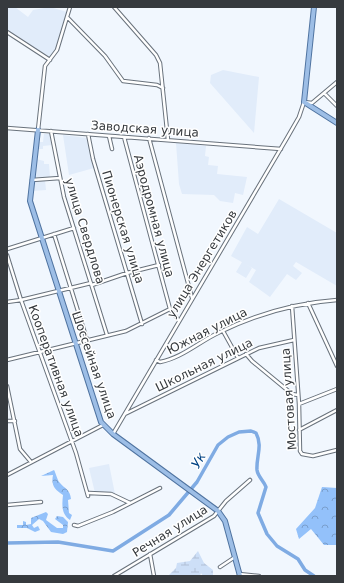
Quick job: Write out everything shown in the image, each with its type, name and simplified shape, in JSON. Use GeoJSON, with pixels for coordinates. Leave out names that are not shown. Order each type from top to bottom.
{"type":"FeatureCollection","features":[{"type":"Feature","properties":{"kind":"main road"},"geometry":{"type":"LineString","coordinates":[[314,7],[304,102],[337,123]]}},
{"type":"Feature","properties":{"kind":"main road","name":"Шоссейная улица"},"geometry":{"type":"LineString","coordinates":[[38,130],[30,201],[57,290],[102,425],[218,511],[225,521],[240,575]]}},
{"type":"Feature","properties":{"kind":"street"},"geometry":{"type":"LineString","coordinates":[[38,130],[45,66],[57,50],[70,7]]}},
{"type":"Feature","properties":{"kind":"street"},"geometry":{"type":"LineString","coordinates":[[114,7],[156,55],[162,72],[168,140]]}},
{"type":"Feature","properties":{"kind":"street"},"geometry":{"type":"LineString","coordinates":[[67,17],[105,56],[123,81],[157,84],[163,88]]}},
{"type":"Feature","properties":{"kind":"street"},"geometry":{"type":"LineString","coordinates":[[7,32],[51,60]]}},
{"type":"Feature","properties":{"kind":"street"},"geometry":{"type":"LineString","coordinates":[[304,102],[312,103],[337,82]]}},
{"type":"Feature","properties":{"kind":"street"},"geometry":{"type":"LineString","coordinates":[[324,93],[337,106]]}},
{"type":"Feature","properties":{"kind":"street","name":"улица Энергетиков"},"geometry":{"type":"LineString","coordinates":[[113,434],[281,149],[299,117],[304,102]]}},
{"type":"Feature","properties":{"kind":"street","name":"Заводская улица"},"geometry":{"type":"LineString","coordinates":[[7,128],[281,149]]}},
{"type":"Feature","properties":{"kind":"street","name":"улица Свердлова"},"geometry":{"type":"LineString","coordinates":[[51,131],[60,178],[107,335]]}},
{"type":"Feature","properties":{"kind":"street","name":"Пионерская улица"},"geometry":{"type":"LineString","coordinates":[[88,134],[142,324]]}},
{"type":"Feature","properties":{"kind":"street"},"geometry":{"type":"LineString","coordinates":[[109,136],[112,149]]}},
{"type":"Feature","properties":{"kind":"street","name":"Аэродромная улица"},"geometry":{"type":"LineString","coordinates":[[124,137],[170,309],[179,322]]}},
{"type":"Feature","properties":{"kind":"street"},"geometry":{"type":"LineString","coordinates":[[149,138],[192,299]]}},
{"type":"Feature","properties":{"kind":"street"},"geometry":{"type":"LineString","coordinates":[[32,180],[60,178]]}},
{"type":"Feature","properties":{"kind":"street"},"geometry":{"type":"LineString","coordinates":[[7,249],[74,228]]}},
{"type":"Feature","properties":{"kind":"street"},"geometry":{"type":"LineString","coordinates":[[54,234],[87,340]]}},
{"type":"Feature","properties":{"kind":"street","name":"Кооперативная улица"},"geometry":{"type":"LineString","coordinates":[[7,254],[21,300],[72,440],[88,494],[111,494],[130,503]]}},
{"type":"Feature","properties":{"kind":"street"},"geometry":{"type":"LineString","coordinates":[[7,302],[21,300],[71,286],[92,284],[159,265]]}},
{"type":"Feature","properties":{"kind":"street","name":"Южная улица"},"geometry":{"type":"LineString","coordinates":[[156,360],[160,362],[173,359],[223,330],[252,318],[292,306],[337,300]]}},
{"type":"Feature","properties":{"kind":"street"},"geometry":{"type":"LineString","coordinates":[[308,303],[337,366]]}},
{"type":"Feature","properties":{"kind":"street","name":"Мостовая улица"},"geometry":{"type":"LineString","coordinates":[[292,306],[299,404],[300,451],[302,454],[313,456],[337,450]]}},
{"type":"Feature","properties":{"kind":"street"},"geometry":{"type":"LineString","coordinates":[[7,360],[107,335],[142,324],[170,309]]}},
{"type":"Feature","properties":{"kind":"street"},"geometry":{"type":"LineString","coordinates":[[223,330],[238,358]]}},
{"type":"Feature","properties":{"kind":"street","name":"Школьная улица"},"geometry":{"type":"LineString","coordinates":[[125,414],[246,354],[269,344],[294,340]]}},
{"type":"Feature","properties":{"kind":"street"},"geometry":{"type":"LineString","coordinates":[[246,354],[252,361],[292,394],[298,395]]}},
{"type":"Feature","properties":{"kind":"street"},"geometry":{"type":"LineString","coordinates":[[7,386],[20,449],[31,462]]}},
{"type":"Feature","properties":{"kind":"street"},"geometry":{"type":"LineString","coordinates":[[299,404],[337,389]]}},
{"type":"Feature","properties":{"kind":"street"},"geometry":{"type":"LineString","coordinates":[[299,430],[337,410]]}},
{"type":"Feature","properties":{"kind":"street"},"geometry":{"type":"LineString","coordinates":[[7,421],[15,421]]}},
{"type":"Feature","properties":{"kind":"street"},"geometry":{"type":"LineString","coordinates":[[7,475],[102,425]]}},
{"type":"Feature","properties":{"kind":"street","name":"Речная улица"},"geometry":{"type":"LineString","coordinates":[[114,576],[214,516],[250,480]]}},
{"type":"Feature","properties":{"kind":"street"},"geometry":{"type":"LineString","coordinates":[[74,525],[78,526],[113,512],[160,488]]}},
{"type":"Feature","properties":{"kind":"street"},"geometry":{"type":"LineString","coordinates":[[7,505],[41,502]]}},
{"type":"Feature","properties":{"kind":"street"},"geometry":{"type":"LineString","coordinates":[[150,554],[154,576]]}},
{"type":"Feature","properties":{"kind":"street"},"geometry":{"type":"LineString","coordinates":[[220,566],[235,557]]}},
{"type":"Feature","properties":{"kind":"street"},"geometry":{"type":"LineString","coordinates":[[240,575],[259,576]]}},
{"type":"Feature","properties":{"kind":"shaded area"},"geometry":{"type":"Polygon","coordinates":[[[7,7],[15,7],[28,17],[33,10],[50,7],[67,12],[58,44],[51,58],[7,30],[7,7]]]}},
{"type":"Feature","properties":{"kind":"shaded area"},"geometry":{"type":"Polygon","coordinates":[[[223,70],[259,77],[254,133],[210,83],[211,75],[223,70]]]}},
{"type":"Feature","properties":{"kind":"shaded area"},"geometry":{"type":"Polygon","coordinates":[[[44,134],[51,134],[52,145],[43,146],[43,149],[38,149],[39,142],[43,142],[44,134]]]}},
{"type":"Feature","properties":{"kind":"shaded area"},"geometry":{"type":"Polygon","coordinates":[[[63,135],[87,138],[94,168],[69,175],[63,135]]]}},
{"type":"Feature","properties":{"kind":"shaded area"},"geometry":{"type":"Polygon","coordinates":[[[176,143],[206,146],[205,156],[209,157],[208,165],[218,166],[217,174],[247,177],[243,195],[235,193],[233,203],[220,201],[214,195],[182,194],[179,184],[176,143]]]}},
{"type":"Feature","properties":{"kind":"shaded area"},"geometry":{"type":"Polygon","coordinates":[[[36,159],[44,161],[44,164],[49,164],[50,177],[33,178],[36,159]]]}},
{"type":"Feature","properties":{"kind":"shaded area"},"geometry":{"type":"Polygon","coordinates":[[[33,180],[45,180],[46,190],[32,191],[33,180]]]}},
{"type":"Feature","properties":{"kind":"shaded area"},"geometry":{"type":"Polygon","coordinates":[[[279,199],[337,233],[337,286],[296,262],[293,266],[302,273],[296,280],[287,274],[270,297],[249,282],[256,270],[231,256],[247,227],[258,234],[279,199]]]}},
{"type":"Feature","properties":{"kind":"shaded area"},"geometry":{"type":"Polygon","coordinates":[[[242,262],[252,268],[246,278],[236,272],[242,262]]]}},
{"type":"Feature","properties":{"kind":"shaded area"},"geometry":{"type":"Polygon","coordinates":[[[109,464],[115,494],[95,493],[89,468],[109,464]]]}},
{"type":"Feature","properties":{"kind":"green space"},"geometry":{"type":"Polygon","coordinates":[[[54,470],[59,482],[68,491],[71,499],[68,500],[69,513],[72,515],[70,520],[65,515],[62,505],[63,495],[55,489],[52,482],[53,475],[41,476],[54,470]]]}},
{"type":"Feature","properties":{"kind":"green space"},"geometry":{"type":"Polygon","coordinates":[[[322,487],[337,488],[337,545],[324,545],[311,529],[299,539],[296,529],[315,508],[322,487]]]}},
{"type":"Feature","properties":{"kind":"green space"},"geometry":{"type":"Polygon","coordinates":[[[46,512],[48,514],[46,520],[57,528],[63,528],[63,525],[55,519],[57,516],[63,517],[68,522],[67,532],[63,534],[51,532],[43,521],[39,519],[32,525],[34,528],[38,526],[40,530],[35,532],[27,528],[17,528],[17,525],[23,525],[23,521],[26,522],[26,525],[31,524],[31,518],[46,512]]]}},
{"type":"Feature","properties":{"kind":"green space"},"geometry":{"type":"Polygon","coordinates":[[[198,551],[204,563],[213,570],[213,576],[203,576],[201,573],[200,576],[168,576],[176,568],[177,563],[190,561],[198,551]]]}},
{"type":"Feature","properties":{"kind":"waterway","name":"Ук"},"geometry":{"type":"LineString","coordinates":[[7,543],[58,542],[113,551],[169,515],[197,482],[218,445],[228,437],[239,432],[251,431],[256,433],[258,438],[259,447],[257,470],[266,487],[258,513],[267,534],[277,546],[298,559],[305,570],[314,576]]}}]}
